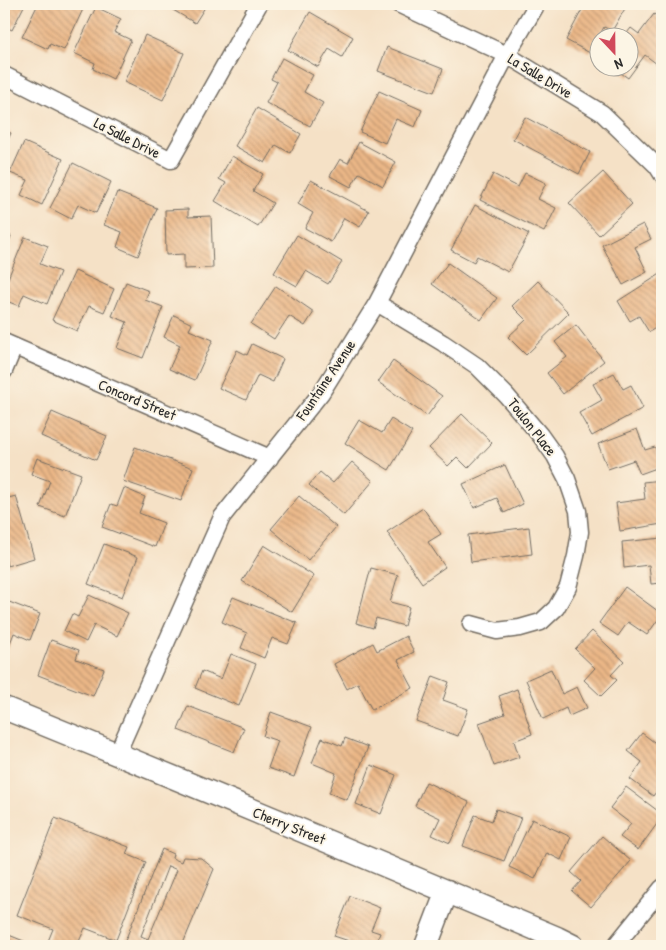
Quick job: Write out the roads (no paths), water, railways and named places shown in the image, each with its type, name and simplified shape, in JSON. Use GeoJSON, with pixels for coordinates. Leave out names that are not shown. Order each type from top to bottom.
{"type":"FeatureCollection","features":[{"type":"Feature","properties":{"kind":"street","name":"La Salle Drive"},"geometry":{"type":"LineString","coordinates":[[4,75],[171,160],[259,4]]}},
{"type":"Feature","properties":{"kind":"street","name":"La Salle Drive"},"geometry":{"type":"LineString","coordinates":[[398,4],[507,55],[602,113],[657,166],[662,174]]}},
{"type":"Feature","properties":{"kind":"street","name":"Fountaine Avenue"},"geometry":{"type":"LineString","coordinates":[[117,754],[222,517],[321,393],[376,303],[507,55],[537,4]]}},
{"type":"Feature","properties":{"kind":"street","name":"Toulon Place"},"geometry":{"type":"LineString","coordinates":[[376,303],[443,343],[477,366],[506,395],[555,456],[567,479],[578,511],[580,532],[576,556],[568,587],[556,608],[541,622],[520,628],[497,631],[471,624]]}},
{"type":"Feature","properties":{"kind":"street","name":"Concord Street"},"geometry":{"type":"LineString","coordinates":[[9,345],[270,458]]}},
{"type":"Feature","properties":{"kind":"street"},"geometry":{"type":"LineString","coordinates":[[4,371],[9,345]]}},
{"type":"Feature","properties":{"kind":"street","name":"Cherry Street"},"geometry":{"type":"LineString","coordinates":[[4,708],[447,891],[573,946]]}},
{"type":"Feature","properties":{"kind":"street"},"geometry":{"type":"LineString","coordinates":[[615,946],[662,888]]}},
{"type":"Feature","properties":{"kind":"street"},"geometry":{"type":"LineString","coordinates":[[426,946],[447,891]]}}]}
